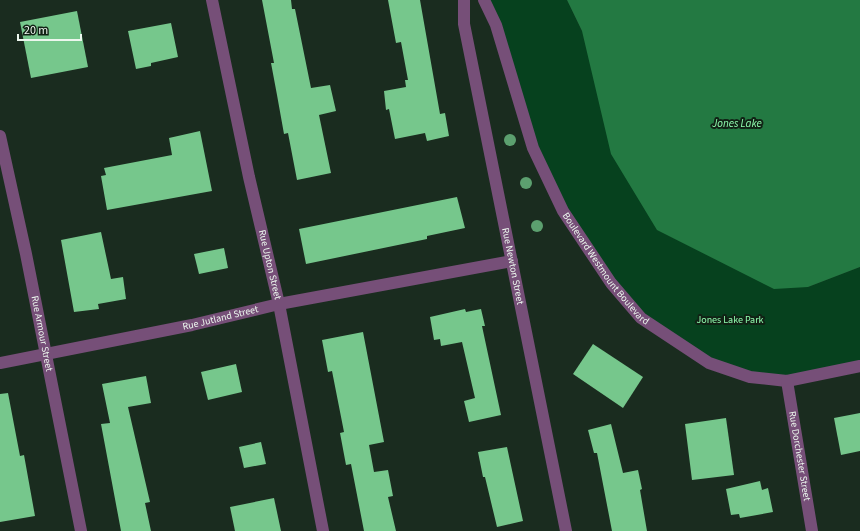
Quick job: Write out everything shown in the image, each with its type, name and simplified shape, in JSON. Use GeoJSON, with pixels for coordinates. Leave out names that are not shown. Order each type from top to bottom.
{"type":"FeatureCollection","features":[{"type":"Feature","properties":{"kind":"street","name":"Rue Upton Street"},"geometry":{"type":"LineString","coordinates":[[212,0],[249,177],[279,304],[323,531]]}},
{"type":"Feature","properties":{"kind":"street","name":"Rue Newton Street"},"geometry":{"type":"LineString","coordinates":[[464,0],[464,24],[566,531]]}},
{"type":"Feature","properties":{"kind":"street","name":"Boulevard Westmount Boulevard"},"geometry":{"type":"LineString","coordinates":[[484,0],[496,25],[533,148],[563,211],[611,283],[641,318],[709,363],[750,377],[787,381],[860,366]]}},
{"type":"Feature","properties":{"kind":"street","name":"Rue Armour Street"},"geometry":{"type":"LineString","coordinates":[[0,136],[46,353],[81,531]]}},
{"type":"Feature","properties":{"kind":"street","name":"Rue Jutland Street"},"geometry":{"type":"LineString","coordinates":[[0,363],[192,325],[279,304],[512,261]]}},
{"type":"Feature","properties":{"kind":"street","name":"Rue Dorchester Street"},"geometry":{"type":"LineString","coordinates":[[787,381],[812,531]]}},
{"type":"Feature","properties":{"kind":"green space","name":"Jones Lake Park"},"geometry":{"type":"Polygon","coordinates":[[[484,0],[567,0],[582,31],[808,287],[860,267],[860,366],[787,381],[709,363],[641,318],[611,283],[533,148],[484,0]]]}},
{"type":"Feature","properties":{"kind":"water","name":"Jones Lake"},"geometry":{"type":"Polygon","coordinates":[[[567,0],[860,0],[860,267],[808,287],[774,289],[657,230],[611,154],[582,31],[567,0]]]}},
{"type":"Feature","properties":{"kind":"building"},"geometry":{"type":"Polygon","coordinates":[[[262,0],[291,0],[292,9],[295,9],[311,88],[330,85],[336,111],[319,115],[331,173],[297,180],[288,133],[284,134],[271,63],[274,63],[262,0]]]}},
{"type":"Feature","properties":{"kind":"building"},"geometry":{"type":"Polygon","coordinates":[[[388,0],[420,0],[440,114],[445,113],[449,136],[427,141],[425,133],[395,139],[389,109],[386,110],[384,91],[406,87],[405,80],[408,80],[401,42],[396,43],[388,0]]]}},
{"type":"Feature","properties":{"kind":"building"},"geometry":{"type":"Polygon","coordinates":[[[77,11],[88,67],[31,78],[20,22],[77,11]]]}},
{"type":"Feature","properties":{"kind":"building"},"geometry":{"type":"Polygon","coordinates":[[[171,23],[178,57],[151,63],[151,66],[136,69],[128,31],[171,23]]]}},
{"type":"Feature","properties":{"kind":"building"},"geometry":{"type":"Polygon","coordinates":[[[200,131],[212,191],[107,210],[101,176],[106,175],[104,168],[172,155],[169,138],[200,131]]]}},
{"type":"Feature","properties":{"kind":"building"},"geometry":{"type":"Polygon","coordinates":[[[457,197],[465,228],[427,236],[427,239],[306,264],[299,229],[457,197]]]}},
{"type":"Feature","properties":{"kind":"building"},"geometry":{"type":"Polygon","coordinates":[[[101,232],[111,279],[123,277],[126,299],[98,304],[99,309],[74,312],[61,240],[101,232]]]}},
{"type":"Feature","properties":{"kind":"building"},"geometry":{"type":"Polygon","coordinates":[[[224,248],[228,268],[199,274],[194,254],[224,248]]]}},
{"type":"Feature","properties":{"kind":"building"},"geometry":{"type":"Polygon","coordinates":[[[465,309],[466,312],[481,309],[485,326],[482,326],[501,415],[469,422],[464,401],[475,398],[462,342],[441,346],[440,339],[434,340],[430,317],[465,309]]]}},
{"type":"Feature","properties":{"kind":"building"},"geometry":{"type":"Polygon","coordinates":[[[363,332],[384,442],[369,445],[374,472],[388,470],[393,496],[388,497],[396,531],[364,531],[351,464],[346,465],[340,433],[344,432],[332,371],[328,372],[322,340],[363,332]]]}},
{"type":"Feature","properties":{"kind":"building"},"geometry":{"type":"Polygon","coordinates":[[[593,344],[643,377],[623,408],[573,374],[593,344]]]}},
{"type":"Feature","properties":{"kind":"building"},"geometry":{"type":"Polygon","coordinates":[[[236,364],[242,392],[208,400],[201,372],[236,364]]]}},
{"type":"Feature","properties":{"kind":"building"},"geometry":{"type":"Polygon","coordinates":[[[146,376],[151,403],[128,407],[150,502],[145,503],[151,531],[121,531],[101,424],[110,423],[102,384],[146,376]]]}},
{"type":"Feature","properties":{"kind":"building"},"geometry":{"type":"Polygon","coordinates":[[[8,393],[20,456],[24,455],[35,516],[0,522],[0,394],[8,393]]]}},
{"type":"Feature","properties":{"kind":"building"},"geometry":{"type":"Polygon","coordinates":[[[860,413],[860,451],[841,455],[834,418],[860,413]]]}},
{"type":"Feature","properties":{"kind":"building"},"geometry":{"type":"Polygon","coordinates":[[[726,418],[734,475],[692,480],[685,424],[726,418]]]}},
{"type":"Feature","properties":{"kind":"building"},"geometry":{"type":"Polygon","coordinates":[[[611,424],[623,473],[638,470],[647,531],[612,531],[597,453],[594,453],[588,430],[611,424]]]}},
{"type":"Feature","properties":{"kind":"building"},"geometry":{"type":"Polygon","coordinates":[[[261,442],[266,464],[244,468],[239,447],[261,442]]]}},
{"type":"Feature","properties":{"kind":"building"},"geometry":{"type":"Polygon","coordinates":[[[507,447],[523,521],[497,527],[485,477],[483,477],[478,452],[507,447]]]}},
{"type":"Feature","properties":{"kind":"building"},"geometry":{"type":"Polygon","coordinates":[[[760,481],[762,490],[768,488],[773,512],[740,518],[739,514],[731,515],[726,489],[760,481]]]}},
{"type":"Feature","properties":{"kind":"building"},"geometry":{"type":"Polygon","coordinates":[[[274,498],[281,531],[235,531],[230,507],[274,498]]]}}]}
